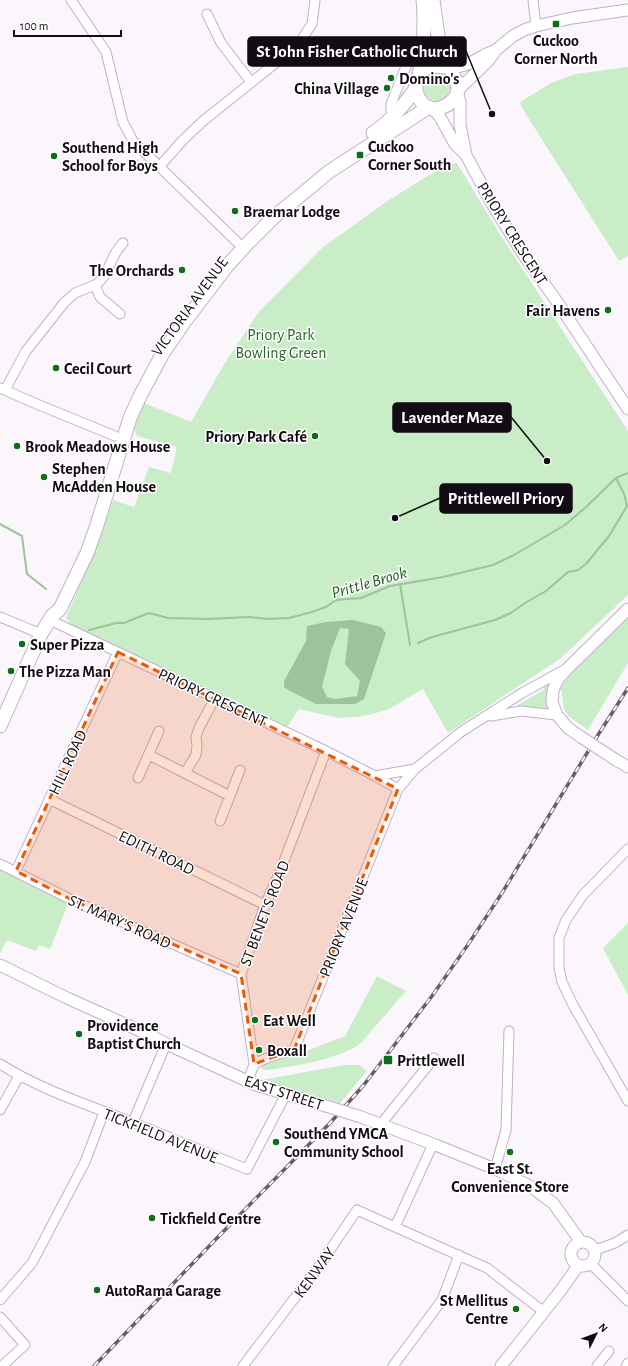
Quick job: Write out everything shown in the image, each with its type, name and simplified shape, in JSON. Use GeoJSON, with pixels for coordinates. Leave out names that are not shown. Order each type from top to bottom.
{"type":"FeatureCollection","features":[{"type":"Feature","properties":{"kind":"highway"},"geometry":{"type":"LineString","coordinates":[[423,0],[425,26],[423,52],[416,88],[420,100],[431,108],[439,108],[450,103],[458,92],[457,82],[441,55],[433,0]]}},
{"type":"Feature","properties":{"kind":"highway"},"geometry":{"type":"LineString","coordinates":[[419,75],[428,67],[448,67]]}},
{"type":"Feature","properties":{"kind":"highway","name":"VICTORIA AVENUE"},"geometry":{"type":"LineString","coordinates":[[51,618],[54,605],[88,525],[122,415],[157,348],[194,294],[237,242],[264,215],[344,152],[384,126],[393,112],[416,88]]}},
{"type":"Feature","properties":{"kind":"highway","name":"VICTORIA AVENUE"},"geometry":{"type":"LineString","coordinates":[[0,726],[41,634],[51,618],[60,609],[86,553],[96,528],[128,425],[140,396],[163,353],[188,315],[247,244],[294,201],[330,172],[431,108]]}},
{"type":"Feature","properties":{"kind":"main road"},"geometry":{"type":"LineString","coordinates":[[458,92],[489,60],[496,50],[513,36],[536,26],[572,18],[628,10]]}},
{"type":"Feature","properties":{"kind":"main road"},"geometry":{"type":"LineString","coordinates":[[448,67],[465,65],[487,53],[496,50]]}},
{"type":"Feature","properties":{"kind":"main road","name":"PRIORY CRESCENT"},"geometry":{"type":"LineString","coordinates":[[458,92],[460,102],[460,125],[466,156]]}},
{"type":"Feature","properties":{"kind":"main road","name":"PRIORY CRESCENT"},"geometry":{"type":"LineString","coordinates":[[431,108],[440,117],[455,144],[466,156],[491,202],[523,254],[628,409]]}},
{"type":"Feature","properties":{"kind":"main road"},"geometry":{"type":"LineString","coordinates":[[628,609],[557,680],[553,692],[552,702],[557,716],[568,728],[628,767]]}},
{"type":"Feature","properties":{"kind":"main road","name":"EAST STREET"},"geometry":{"type":"LineString","coordinates":[[0,966],[248,1081],[381,1124],[495,1169],[530,1186],[553,1203],[581,1242]]}},
{"type":"Feature","properties":{"kind":"main road","name":"EAST STREET"},"geometry":{"type":"LineString","coordinates":[[564,1218],[571,1249]]}},
{"type":"Feature","properties":{"kind":"main road"},"geometry":{"type":"LineString","coordinates":[[581,1242],[589,1244],[595,1250],[595,1258],[591,1264],[585,1267],[578,1266],[571,1259],[571,1249],[581,1242]]}},
{"type":"Feature","properties":{"kind":"main road"},"geometry":{"type":"LineString","coordinates":[[501,1366],[578,1266]]}},
{"type":"Feature","properties":{"kind":"street"},"geometry":{"type":"LineString","coordinates":[[71,0],[106,52],[123,122],[133,141],[237,242]]}},
{"type":"Feature","properties":{"kind":"street"},"geometry":{"type":"LineString","coordinates":[[160,166],[187,136],[251,82],[297,46],[312,24],[315,0]]}},
{"type":"Feature","properties":{"kind":"street"},"geometry":{"type":"LineString","coordinates":[[533,0],[536,26]]}},
{"type":"Feature","properties":{"kind":"street"},"geometry":{"type":"LineString","coordinates":[[207,14],[221,43],[251,82]]}},
{"type":"Feature","properties":{"kind":"street"},"geometry":{"type":"LineString","coordinates":[[393,112],[391,104],[410,56],[412,54],[423,52]]}},
{"type":"Feature","properties":{"kind":"street"},"geometry":{"type":"LineString","coordinates":[[115,436],[3,389],[26,350],[64,303],[75,293],[101,282],[116,252],[123,242]]}},
{"type":"Feature","properties":{"kind":"street"},"geometry":{"type":"LineString","coordinates":[[95,285],[100,297],[120,314]]}},
{"type":"Feature","properties":{"kind":"street"},"geometry":{"type":"LineString","coordinates":[[0,617],[41,634]]}},
{"type":"Feature","properties":{"kind":"street","name":"PRIORY CRESCENT"},"geometry":{"type":"LineString","coordinates":[[51,618],[118,652],[326,751],[398,789]]}},
{"type":"Feature","properties":{"kind":"street","name":"HILL ROAD"},"geometry":{"type":"LineString","coordinates":[[16,872],[118,652]]}},
{"type":"Feature","properties":{"kind":"street"},"geometry":{"type":"LineString","coordinates":[[375,776],[416,769],[461,732],[522,693],[567,669]]}},
{"type":"Feature","properties":{"kind":"street"},"geometry":{"type":"LineString","coordinates":[[185,773],[196,755],[196,737],[199,728],[215,698]]}},
{"type":"Feature","properties":{"kind":"street"},"geometry":{"type":"LineString","coordinates":[[486,716],[521,711],[557,716]]}},
{"type":"Feature","properties":{"kind":"street"},"geometry":{"type":"LineString","coordinates":[[138,778],[159,731]]}},
{"type":"Feature","properties":{"kind":"street","name":"ST BENET'S ROAD"},"geometry":{"type":"LineString","coordinates":[[248,1081],[254,1064],[241,974],[265,905],[281,869],[326,751]]}},
{"type":"Feature","properties":{"kind":"street"},"geometry":{"type":"LineString","coordinates":[[149,755],[230,796]]}},
{"type":"Feature","properties":{"kind":"street","name":"PRIORY AVENUE"},"geometry":{"type":"LineString","coordinates":[[254,1064],[269,1057],[294,1050],[398,789],[416,769]]}},
{"type":"Feature","properties":{"kind":"street"},"geometry":{"type":"LineString","coordinates":[[220,821],[240,770]]}},
{"type":"Feature","properties":{"kind":"street","name":"EDITH ROAD"},"geometry":{"type":"LineString","coordinates":[[49,799],[265,905]]}},
{"type":"Feature","properties":{"kind":"street"},"geometry":{"type":"LineString","coordinates":[[628,849],[583,895],[566,920],[559,938],[559,968],[562,982],[572,1005],[628,1101]]}},
{"type":"Feature","properties":{"kind":"street","name":"ST. MARY'S ROAD"},"geometry":{"type":"LineString","coordinates":[[0,864],[72,900],[241,974]]}},
{"type":"Feature","properties":{"kind":"street"},"geometry":{"type":"LineString","coordinates":[[495,1169],[506,1130],[509,1032]]}},
{"type":"Feature","properties":{"kind":"street"},"geometry":{"type":"LineString","coordinates":[[133,1122],[166,1044]]}},
{"type":"Feature","properties":{"kind":"street"},"geometry":{"type":"LineString","coordinates":[[381,1124],[434,1058]]}},
{"type":"Feature","properties":{"kind":"street","name":"TICKFIELD AVENUE"},"geometry":{"type":"LineString","coordinates":[[0,1064],[19,1076],[104,1112],[133,1122],[247,1169],[286,1094]]}},
{"type":"Feature","properties":{"kind":"street"},"geometry":{"type":"LineString","coordinates":[[0,1110],[19,1076]]}},
{"type":"Feature","properties":{"kind":"street"},"geometry":{"type":"LineString","coordinates":[[0,1300],[32,1263],[85,1162],[104,1112]]}},
{"type":"Feature","properties":{"kind":"street"},"geometry":{"type":"LineString","coordinates":[[433,1144],[396,1227],[487,1268],[544,1312]]}},
{"type":"Feature","properties":{"kind":"street","name":"KENWAY"},"geometry":{"type":"LineString","coordinates":[[243,1366],[319,1266],[357,1210],[396,1227]]}},
{"type":"Feature","properties":{"kind":"street"},"geometry":{"type":"LineString","coordinates":[[595,1250],[615,1243],[628,1235]]}},
{"type":"Feature","properties":{"kind":"street"},"geometry":{"type":"LineString","coordinates":[[393,1366],[442,1300],[459,1255]]}},
{"type":"Feature","properties":{"kind":"street"},"geometry":{"type":"LineString","coordinates":[[591,1264],[628,1301]]}},
{"type":"Feature","properties":{"kind":"street"},"geometry":{"type":"LineString","coordinates":[[0,1317],[25,1345],[2,1366]]}},
{"type":"Feature","properties":{"kind":"street"},"geometry":{"type":"LineString","coordinates":[[603,1365],[609,1351]]}},
{"type":"Feature","properties":{"kind":"highlighted area"},"geometry":{"type":"Polygon","coordinates":[[[118,652],[398,789],[294,1050],[254,1064],[241,974],[72,900],[16,871],[118,652]]]}},
{"type":"Feature","properties":{"kind":"green space"},"geometry":{"type":"Polygon","coordinates":[[[628,67],[628,256],[619,261],[522,108],[520,102],[551,83],[576,74],[628,67]]]}},
{"type":"Feature","properties":{"kind":"green space"},"geometry":{"type":"Polygon","coordinates":[[[437,73],[443,74],[447,77],[450,81],[450,93],[447,97],[443,100],[437,101],[431,100],[427,97],[424,93],[423,87],[424,81],[427,77],[431,74],[437,73]]]}},
{"type":"Feature","properties":{"kind":"green space","name":"Priory Park Bowling Green"},"geometry":{"type":"Polygon","coordinates":[[[457,163],[501,236],[628,431],[628,595],[561,658],[448,733],[423,689],[391,708],[357,717],[339,718],[299,709],[287,727],[228,697],[227,700],[72,625],[66,618],[101,535],[113,500],[134,507],[149,467],[171,473],[177,447],[137,436],[134,429],[144,403],[191,422],[223,366],[258,313],[322,248],[386,202],[445,166],[457,163]]]}},
{"type":"Feature","properties":{"kind":"green space"},"geometry":{"type":"Polygon","coordinates":[[[628,612],[628,663],[588,730],[568,716],[564,709],[561,687],[570,671],[628,612]]]}},
{"type":"Feature","properties":{"kind":"green space"},"geometry":{"type":"Polygon","coordinates":[[[555,676],[551,711],[516,709],[519,704],[544,690],[542,685],[555,676]]]}},
{"type":"Feature","properties":{"kind":"green space"},"geometry":{"type":"Polygon","coordinates":[[[0,870],[68,904],[50,949],[39,945],[36,951],[7,940],[0,953],[0,870]]]}},
{"type":"Feature","properties":{"kind":"green space"},"geometry":{"type":"Polygon","coordinates":[[[628,923],[628,995],[603,948],[628,923]]]}},
{"type":"Feature","properties":{"kind":"green space"},"geometry":{"type":"Polygon","coordinates":[[[377,976],[406,991],[360,1044],[350,1050],[315,1062],[263,1070],[260,1066],[294,1050],[304,1052],[345,1036],[377,976]]]}},
{"type":"Feature","properties":{"kind":"green space"},"geometry":{"type":"Polygon","coordinates":[[[345,1065],[359,1065],[367,1071],[340,1103],[261,1080],[345,1065]]]}},
{"type":"Feature","properties":{"kind":"shaded area"},"geometry":{"type":"Polygon","coordinates":[[[353,620],[381,627],[386,633],[364,699],[355,704],[316,704],[284,687],[284,681],[306,641],[307,626],[326,622],[353,620]],[[340,628],[331,651],[322,687],[327,697],[335,699],[357,696],[360,681],[345,664],[349,629],[340,628]]]}},
{"type":"Feature","properties":{"kind":"waterway","name":"Prittle Brook"},"geometry":{"type":"LineString","coordinates":[[89,630],[116,623],[124,623],[149,613],[168,618],[289,618],[326,607],[336,600],[361,598],[390,586],[443,577],[493,565],[514,555],[565,525],[616,478],[628,473]]}},
{"type":"Feature","properties":{"kind":"waterway"},"geometry":{"type":"LineString","coordinates":[[418,643],[432,637],[495,620],[511,613],[546,591],[568,572],[578,570],[586,564],[609,536],[627,506],[624,494],[616,478]]}},
{"type":"Feature","properties":{"kind":"waterway","name":"Prittle Brook"},"geometry":{"type":"LineString","coordinates":[[0,524],[22,536],[27,574],[46,589]]}},
{"type":"Feature","properties":{"kind":"waterway"},"geometry":{"type":"LineString","coordinates":[[400,584],[410,645]]}},
{"type":"Feature","properties":{"kind":"railway"},"geometry":{"type":"LineString","coordinates":[[94,1366],[331,1122],[363,1086],[432,996],[467,946],[502,893],[628,688]]}},
{"type":"Feature","properties":{"kind":"place","name":"Cuckoo Corner North"},"geometry":{"type":"Point","coordinates":[556,24]}},
{"type":"Feature","properties":{"kind":"place","name":"Domino's"},"geometry":{"type":"Point","coordinates":[391,78]}},
{"type":"Feature","properties":{"kind":"place","name":"China Village"},"geometry":{"type":"Point","coordinates":[387,88]}},
{"type":"Feature","properties":{"kind":"place","name":"St John Fisher Catholic Church"},"geometry":{"type":"Point","coordinates":[492,114]}},
{"type":"Feature","properties":{"kind":"place","name":"Cuckoo Corner South"},"geometry":{"type":"Point","coordinates":[360,155]}},
{"type":"Feature","properties":{"kind":"place","name":"Southend High School for Boys"},"geometry":{"type":"Point","coordinates":[54,156]}},
{"type":"Feature","properties":{"kind":"place","name":"Braemar Lodge"},"geometry":{"type":"Point","coordinates":[235,211]}},
{"type":"Feature","properties":{"kind":"place","name":"The Orchards"},"geometry":{"type":"Point","coordinates":[182,270]}},
{"type":"Feature","properties":{"kind":"place","name":"Fair Havens"},"geometry":{"type":"Point","coordinates":[608,310]}},
{"type":"Feature","properties":{"kind":"place","name":"Cecil Court"},"geometry":{"type":"Point","coordinates":[56,368]}},
{"type":"Feature","properties":{"kind":"place","name":"Priory Park Café"},"geometry":{"type":"Point","coordinates":[315,436]}},
{"type":"Feature","properties":{"kind":"place","name":"Brook Meadows House"},"geometry":{"type":"Point","coordinates":[17,446]}},
{"type":"Feature","properties":{"kind":"place","name":"Lavender Maze"},"geometry":{"type":"Point","coordinates":[547,461]}},
{"type":"Feature","properties":{"kind":"place","name":"Stephen McAdden House"},"geometry":{"type":"Point","coordinates":[44,477]}},
{"type":"Feature","properties":{"kind":"place","name":"Prittlewell Priory"},"geometry":{"type":"Point","coordinates":[395,518]}},
{"type":"Feature","properties":{"kind":"place","name":"Super Pizza"},"geometry":{"type":"Point","coordinates":[22,644]}},
{"type":"Feature","properties":{"kind":"place","name":"The Pizza Man"},"geometry":{"type":"Point","coordinates":[11,671]}},
{"type":"Feature","properties":{"kind":"place","name":"Eat Well"},"geometry":{"type":"Point","coordinates":[255,1020]}},
{"type":"Feature","properties":{"kind":"place","name":"Providence Baptist Church"},"geometry":{"type":"Point","coordinates":[79,1034]}},
{"type":"Feature","properties":{"kind":"place","name":"Boxall"},"geometry":{"type":"Point","coordinates":[259,1050]}},
{"type":"Feature","properties":{"kind":"place","name":"Prittlewell"},"geometry":{"type":"Point","coordinates":[388,1060]}},
{"type":"Feature","properties":{"kind":"place","name":"Southend YMCA Community School"},"geometry":{"type":"Point","coordinates":[276,1142]}},
{"type":"Feature","properties":{"kind":"place","name":"East St. Convenience Store"},"geometry":{"type":"Point","coordinates":[510,1152]}},
{"type":"Feature","properties":{"kind":"place","name":"Tickfield Centre"},"geometry":{"type":"Point","coordinates":[152,1218]}},
{"type":"Feature","properties":{"kind":"place","name":"AutoRama Garage"},"geometry":{"type":"Point","coordinates":[97,1290]}},
{"type":"Feature","properties":{"kind":"place","name":"St Mellitus Centre"},"geometry":{"type":"Point","coordinates":[516,1309]}}]}
